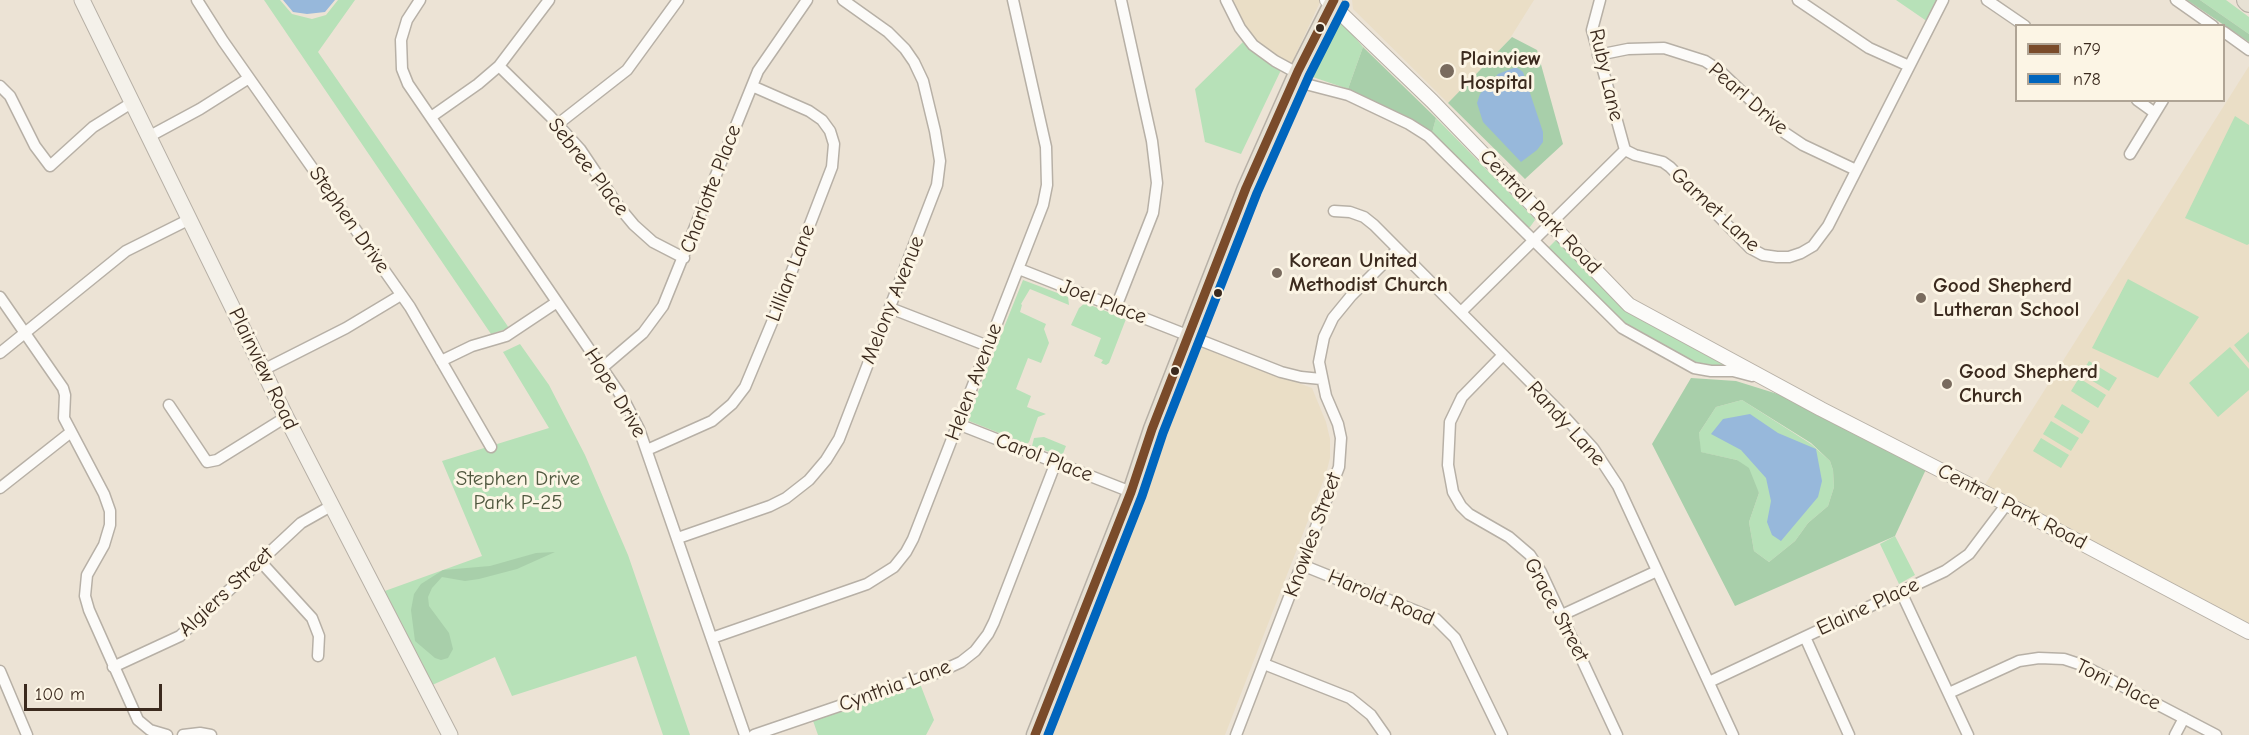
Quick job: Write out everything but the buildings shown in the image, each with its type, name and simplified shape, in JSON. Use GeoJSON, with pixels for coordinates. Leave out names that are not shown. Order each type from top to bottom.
{"type":"FeatureCollection","features":[{"type":"Feature","properties":{"kind":"main road","name":"Plainview Road"},"geometry":{"type":"LineString","coordinates":[[82,0],[286,417],[450,735]]}},
{"type":"Feature","properties":{"kind":"main road"},"geometry":{"type":"LineString","coordinates":[[1035,735],[1131,492],[1152,429],[1246,188],[1331,2]]}},
{"type":"Feature","properties":{"kind":"street","name":"Stephen Drive"},"geometry":{"type":"LineString","coordinates":[[197,0],[401,295],[490,447]]}},
{"type":"Feature","properties":{"kind":"street","name":"Hope Drive"},"geometry":{"type":"LineString","coordinates":[[420,0],[407,20],[401,40],[402,69],[408,84],[624,400],[647,450],[745,735]]}},
{"type":"Feature","properties":{"kind":"street"},"geometry":{"type":"LineString","coordinates":[[431,117],[499,66],[549,0]]}},
{"type":"Feature","properties":{"kind":"street"},"geometry":{"type":"LineString","coordinates":[[558,124],[627,70],[678,0]]}},
{"type":"Feature","properties":{"kind":"street","name":"Charlotte Place"},"geometry":{"type":"LineString","coordinates":[[602,368],[631,345],[654,320],[670,292],[767,56],[807,0]]}},
{"type":"Feature","properties":{"kind":"street","name":"Melony Avenue"},"geometry":{"type":"LineString","coordinates":[[678,538],[770,506],[798,489],[818,470],[838,439],[937,186],[940,161],[923,81],[914,62],[888,32],[843,0]]}},
{"type":"Feature","properties":{"kind":"street","name":"Helen Avenue"},"geometry":{"type":"LineString","coordinates":[[712,638],[867,584],[894,567],[913,539],[1043,205],[1048,170],[1046,147],[1013,0]]}},
{"type":"Feature","properties":{"kind":"street"},"geometry":{"type":"LineString","coordinates":[[1116,307],[1153,213],[1157,183],[1152,141],[1121,0]]}},
{"type":"Feature","properties":{"kind":"street","name":"Central Park Road"},"geometry":{"type":"LineString","coordinates":[[1226,0],[1240,28],[1253,45],[1295,77],[1348,95],[1409,124],[1428,136],[1622,328],[1694,368],[1733,371],[1775,383]]}},
{"type":"Feature","properties":{"kind":"street","name":"Ruby Lane"},"geometry":{"type":"LineString","coordinates":[[1600,0],[1592,30],[1625,150]]}},
{"type":"Feature","properties":{"kind":"street"},"geometry":{"type":"LineString","coordinates":[[1798,0],[1869,48],[1910,66]]}},
{"type":"Feature","properties":{"kind":"street","name":"Garnet Lane"},"geometry":{"type":"LineString","coordinates":[[1625,150],[1663,162],[1670,167],[1750,248],[1763,255],[1789,257],[1813,246],[1828,226],[1943,0]]}},
{"type":"Feature","properties":{"kind":"street"},"geometry":{"type":"LineString","coordinates":[[1987,0],[2022,24]]}},
{"type":"Feature","properties":{"kind":"street"},"geometry":{"type":"LineString","coordinates":[[2175,0],[2211,24]]}},
{"type":"Feature","properties":{"kind":"street","name":"Central Park Road"},"geometry":{"type":"LineString","coordinates":[[1331,2],[1432,101],[1629,305],[2249,632]]}},
{"type":"Feature","properties":{"kind":"street"},"geometry":{"type":"LineString","coordinates":[[2225,33],[2249,50]]}},
{"type":"Feature","properties":{"kind":"street","name":"Pearl Drive"},"geometry":{"type":"LineString","coordinates":[[1598,55],[1628,49],[1664,48],[1705,61],[1719,70],[1785,133],[1803,145],[1856,170]]}},
{"type":"Feature","properties":{"kind":"street","name":"Sebree Place"},"geometry":{"type":"LineString","coordinates":[[499,66],[580,149],[619,207],[634,225],[653,242],[684,258]]}},
{"type":"Feature","properties":{"kind":"street"},"geometry":{"type":"LineString","coordinates":[[150,136],[200,109],[249,78]]}},
{"type":"Feature","properties":{"kind":"street"},"geometry":{"type":"LineString","coordinates":[[0,86],[10,96],[35,146],[50,166],[93,127],[133,102]]}},
{"type":"Feature","properties":{"kind":"street","name":"Lillian Lane"},"geometry":{"type":"LineString","coordinates":[[647,450],[712,421],[732,404],[745,387],[832,167],[834,144],[830,131],[822,120],[809,111],[753,86]]}},
{"type":"Feature","properties":{"kind":"street"},"geometry":{"type":"LineString","coordinates":[[2140,102],[2155,113]]}},
{"type":"Feature","properties":{"kind":"street"},"geometry":{"type":"LineString","coordinates":[[2130,154],[2162,102]]}},
{"type":"Feature","properties":{"kind":"street"},"geometry":{"type":"LineString","coordinates":[[1461,312],[1625,150]]}},
{"type":"Feature","properties":{"kind":"street","name":"Randy Lane"},"geometry":{"type":"LineString","coordinates":[[1335,212],[1350,212],[1364,217],[1461,312],[1593,448],[1617,486],[1733,735]]}},
{"type":"Feature","properties":{"kind":"street"},"geometry":{"type":"LineString","coordinates":[[0,353],[126,252],[190,219]]}},
{"type":"Feature","properties":{"kind":"street","name":"Knowles Street"},"geometry":{"type":"LineString","coordinates":[[1236,735],[1332,488],[1341,452],[1338,423],[1321,379],[1319,362],[1324,337],[1333,318],[1351,296],[1398,249]]}},
{"type":"Feature","properties":{"kind":"street","name":"Joel Place"},"geometry":{"type":"LineString","coordinates":[[1018,269],[1281,372],[1321,379]]}},
{"type":"Feature","properties":{"kind":"street"},"geometry":{"type":"LineString","coordinates":[[263,370],[346,328],[401,295]]}},
{"type":"Feature","properties":{"kind":"street"},"geometry":{"type":"LineString","coordinates":[[0,297],[63,388],[64,418],[104,494],[110,511],[110,525],[104,545],[87,575],[85,596],[89,610],[138,720],[150,730],[167,735]]}},
{"type":"Feature","properties":{"kind":"street"},"geometry":{"type":"LineString","coordinates":[[441,361],[472,346],[506,336],[557,302]]}},
{"type":"Feature","properties":{"kind":"street"},"geometry":{"type":"LineString","coordinates":[[890,308],[988,346]]}},
{"type":"Feature","properties":{"kind":"street","name":"Grace Street"},"geometry":{"type":"LineString","coordinates":[[1503,355],[1473,384],[1456,407],[1448,432],[1449,480],[1457,499],[1469,514],[1509,537],[1530,555],[1562,615],[1617,735]]}},
{"type":"Feature","properties":{"kind":"street"},"geometry":{"type":"LineString","coordinates":[[169,405],[207,462],[217,460],[286,417]]}},
{"type":"Feature","properties":{"kind":"street","name":"Carol Place"},"geometry":{"type":"LineString","coordinates":[[958,424],[1131,492]]}},
{"type":"Feature","properties":{"kind":"street"},"geometry":{"type":"LineString","coordinates":[[0,488],[71,432]]}},
{"type":"Feature","properties":{"kind":"street","name":"Cynthia Lane"},"geometry":{"type":"LineString","coordinates":[[754,735],[939,672],[961,662],[975,651],[988,634],[994,621],[1056,462]]}},
{"type":"Feature","properties":{"kind":"street","name":"Elaine Place"},"geometry":{"type":"LineString","coordinates":[[1709,682],[1945,571],[1961,561],[1983,538],[2006,505]]}},
{"type":"Feature","properties":{"kind":"street","name":"Algiers Street"},"geometry":{"type":"LineString","coordinates":[[113,667],[180,636],[301,523],[331,506]]}},
{"type":"Feature","properties":{"kind":"street"},"geometry":{"type":"LineString","coordinates":[[260,561],[312,618],[319,636],[318,656]]}},
{"type":"Feature","properties":{"kind":"street","name":"Harold Road"},"geometry":{"type":"LineString","coordinates":[[1302,566],[1424,613],[1449,630],[1466,659],[1502,735]]}},
{"type":"Feature","properties":{"kind":"street"},"geometry":{"type":"LineString","coordinates":[[1562,615],[1657,570]]}},
{"type":"Feature","properties":{"kind":"street"},"geometry":{"type":"LineString","coordinates":[[1901,592],[1968,735]]}},
{"type":"Feature","properties":{"kind":"street"},"geometry":{"type":"LineString","coordinates":[[1804,637],[1849,735]]}},
{"type":"Feature","properties":{"kind":"street","name":"Toni Place"},"geometry":{"type":"LineString","coordinates":[[1949,693],[2019,661],[2054,658],[2082,665],[2216,735]]}},
{"type":"Feature","properties":{"kind":"street"},"geometry":{"type":"LineString","coordinates":[[1264,663],[1350,698],[1371,715],[1385,735]]}},
{"type":"Feature","properties":{"kind":"street"},"geometry":{"type":"LineString","coordinates":[[0,671],[27,735]]}},
{"type":"Feature","properties":{"kind":"street"},"geometry":{"type":"LineString","coordinates":[[2175,735],[2184,718]]}},
{"type":"Feature","properties":{"kind":"street"},"geometry":{"type":"LineString","coordinates":[[183,735],[200,733],[211,735]]}},
{"type":"Feature","properties":{"kind":"shaded area"},"geometry":{"type":"Polygon","coordinates":[[[1233,0],[1321,0],[1288,71],[1281,70],[1243,42],[1233,0]]]}},
{"type":"Feature","properties":{"kind":"shaded area","name":"Plainview Hospital"},"geometry":{"type":"Polygon","coordinates":[[[1352,0],[1534,0],[1509,40],[1448,103],[1353,9],[1352,0]]]}},
{"type":"Feature","properties":{"kind":"shaded area"},"geometry":{"type":"Polygon","coordinates":[[[2249,66],[2249,624],[1984,486],[2249,66]]]}},
{"type":"Feature","properties":{"kind":"shaded area"},"geometry":{"type":"Polygon","coordinates":[[[1189,343],[1312,388],[1326,422],[1330,439],[1330,458],[1326,474],[1225,735],[1039,735],[1189,343]]]}},
{"type":"Feature","properties":{"kind":"green space"},"geometry":{"type":"Polygon","coordinates":[[[264,0],[280,0],[292,14],[312,19],[326,15],[338,0],[355,0],[318,52],[509,328],[491,334],[264,0]]]}},
{"type":"Feature","properties":{"kind":"green space"},"geometry":{"type":"Polygon","coordinates":[[[1896,0],[1943,0],[1931,24],[1896,0]]]}},
{"type":"Feature","properties":{"kind":"green space"},"geometry":{"type":"Polygon","coordinates":[[[2187,0],[2200,0],[2249,34],[2249,42],[2187,0]]]}},
{"type":"Feature","properties":{"kind":"green space"},"geometry":{"type":"Polygon","coordinates":[[[2200,0],[2226,0],[2249,17],[2249,34],[2200,0]]]}},
{"type":"Feature","properties":{"kind":"green space"},"geometry":{"type":"Polygon","coordinates":[[[1332,10],[1363,47],[1348,89],[1301,73],[1332,10]]]}},
{"type":"Feature","properties":{"kind":"green space"},"geometry":{"type":"Polygon","coordinates":[[[1512,37],[1537,50],[1563,144],[1525,179],[1448,103],[1512,37]]]}},
{"type":"Feature","properties":{"kind":"green space"},"geometry":{"type":"Polygon","coordinates":[[[1243,42],[1281,70],[1241,154],[1205,142],[1195,89],[1243,42]]]}},
{"type":"Feature","properties":{"kind":"green space"},"geometry":{"type":"Polygon","coordinates":[[[1363,47],[1436,118],[1432,133],[1348,89],[1363,47]]]}},
{"type":"Feature","properties":{"kind":"green space"},"geometry":{"type":"Polygon","coordinates":[[[2235,116],[2249,125],[2249,244],[2247,245],[2185,218],[2235,116]]]}},
{"type":"Feature","properties":{"kind":"green space"},"geometry":{"type":"Polygon","coordinates":[[[1436,118],[1534,218],[1530,227],[1526,227],[1432,133],[1436,118]]]}},
{"type":"Feature","properties":{"kind":"green space"},"geometry":{"type":"Polygon","coordinates":[[[1556,240],[1627,311],[1724,365],[1706,366],[1690,360],[1623,322],[1548,248],[1556,240]]]}},
{"type":"Feature","properties":{"kind":"green space"},"geometry":{"type":"Polygon","coordinates":[[[2128,279],[2199,317],[2158,378],[2092,348],[2128,279]]]}},
{"type":"Feature","properties":{"kind":"green space"},"geometry":{"type":"Polygon","coordinates":[[[1023,280],[1068,297],[1069,305],[1030,289],[1021,304],[1020,312],[1046,324],[1044,329],[1049,343],[1041,363],[1028,358],[1016,389],[1031,396],[1027,407],[1046,414],[1038,417],[1027,444],[969,421],[968,417],[1023,280]]]}},
{"type":"Feature","properties":{"kind":"green space"},"geometry":{"type":"Polygon","coordinates":[[[1085,303],[1126,319],[1109,363],[1106,365],[1101,363],[1103,360],[1094,356],[1101,338],[1071,325],[1079,308],[1085,303]]]}},
{"type":"Feature","properties":{"kind":"green space"},"geometry":{"type":"Polygon","coordinates":[[[2249,332],[2249,363],[2234,345],[2249,332]]]}},
{"type":"Feature","properties":{"kind":"green space","name":"Stephen Drive Park P-25"},"geometry":{"type":"Polygon","coordinates":[[[520,344],[549,385],[585,455],[628,555],[690,735],[663,735],[636,656],[512,696],[495,657],[430,686],[382,592],[482,556],[442,461],[549,428],[503,352],[520,344]]]}},
{"type":"Feature","properties":{"kind":"green space"},"geometry":{"type":"Polygon","coordinates":[[[2230,347],[2249,369],[2249,390],[2218,417],[2189,383],[2230,347]]]}},
{"type":"Feature","properties":{"kind":"green space"},"geometry":{"type":"Polygon","coordinates":[[[2089,361],[2117,378],[2109,391],[2081,374],[2089,361]]]}},
{"type":"Feature","properties":{"kind":"green space"},"geometry":{"type":"Polygon","coordinates":[[[1691,378],[1736,381],[1800,401],[1928,465],[1895,536],[1735,606],[1652,444],[1691,378]],[[1742,400],[1716,407],[1699,433],[1701,452],[1737,460],[1749,468],[1759,493],[1749,522],[1754,551],[1769,562],[1795,541],[1808,523],[1828,506],[1834,487],[1833,470],[1830,461],[1811,443],[1742,400]]]}},
{"type":"Feature","properties":{"kind":"green space"},"geometry":{"type":"Polygon","coordinates":[[[2079,378],[2106,395],[2098,408],[2071,391],[2079,378]]]}},
{"type":"Feature","properties":{"kind":"green space"},"geometry":{"type":"Polygon","coordinates":[[[1742,400],[1811,444],[1830,461],[1833,470],[1834,487],[1828,506],[1808,523],[1795,541],[1769,562],[1754,551],[1749,522],[1759,493],[1737,460],[1700,452],[1699,433],[1716,407],[1742,400]]]}},
{"type":"Feature","properties":{"kind":"green space"},"geometry":{"type":"Polygon","coordinates":[[[2062,404],[2090,421],[2082,434],[2054,417],[2062,404]]]}},
{"type":"Feature","properties":{"kind":"green space"},"geometry":{"type":"Polygon","coordinates":[[[2051,421],[2079,438],[2071,451],[2043,434],[2051,421]]]}},
{"type":"Feature","properties":{"kind":"green space"},"geometry":{"type":"Polygon","coordinates":[[[1044,437],[1066,446],[1062,456],[1032,446],[1034,438],[1044,437]]]}},
{"type":"Feature","properties":{"kind":"green space"},"geometry":{"type":"Polygon","coordinates":[[[2041,438],[2069,455],[2061,468],[2033,451],[2041,438]]]}},
{"type":"Feature","properties":{"kind":"green space"},"geometry":{"type":"Polygon","coordinates":[[[1895,536],[1915,575],[1899,584],[1880,544],[1895,536]]]}},
{"type":"Feature","properties":{"kind":"green space"},"geometry":{"type":"Polygon","coordinates":[[[555,552],[517,569],[479,579],[465,581],[442,577],[432,588],[428,597],[429,606],[449,633],[453,649],[448,658],[441,660],[435,658],[415,641],[411,610],[414,594],[421,584],[443,570],[490,566],[536,553],[555,552]]]}},
{"type":"Feature","properties":{"kind":"green space"},"geometry":{"type":"Polygon","coordinates":[[[919,681],[934,720],[926,735],[818,735],[812,718],[919,681]]]}},
{"type":"Feature","properties":{"kind":"water"},"geometry":{"type":"Polygon","coordinates":[[[283,0],[335,0],[325,12],[307,14],[293,12],[283,0]]]}},
{"type":"Feature","properties":{"kind":"water"},"geometry":{"type":"Polygon","coordinates":[[[1516,67],[1523,72],[1543,132],[1543,142],[1537,150],[1521,162],[1483,122],[1477,103],[1480,94],[1498,74],[1516,67]]]}},
{"type":"Feature","properties":{"kind":"water"},"geometry":{"type":"Polygon","coordinates":[[[1750,414],[1778,433],[1816,449],[1822,481],[1818,497],[1781,541],[1772,535],[1767,522],[1771,501],[1766,478],[1741,450],[1711,434],[1723,419],[1750,414]]]}},
{"type":"Feature","properties":{"kind":"transit line","name":"n79"},"geometry":{"type":"LineString","coordinates":[[1035,735],[1131,492],[1152,429],[1246,188],[1298,71],[1334,0]]}},
{"type":"Feature","properties":{"kind":"transit line","name":"n78"},"geometry":{"type":"LineString","coordinates":[[1048,735],[1257,193],[1309,76],[1345,5]]}},
{"type":"Feature","properties":{"kind":"place","name":"Plainview Hospital"},"geometry":{"type":"Point","coordinates":[1447,71]}},
{"type":"Feature","properties":{"kind":"place","name":"Korean United Methodist Church"},"geometry":{"type":"Point","coordinates":[1277,273]}},
{"type":"Feature","properties":{"kind":"place","name":"Good Shepherd Lutheran School"},"geometry":{"type":"Point","coordinates":[1921,298]}},
{"type":"Feature","properties":{"kind":"place","name":"Good Shepherd Church"},"geometry":{"type":"Point","coordinates":[1947,384]}}]}
